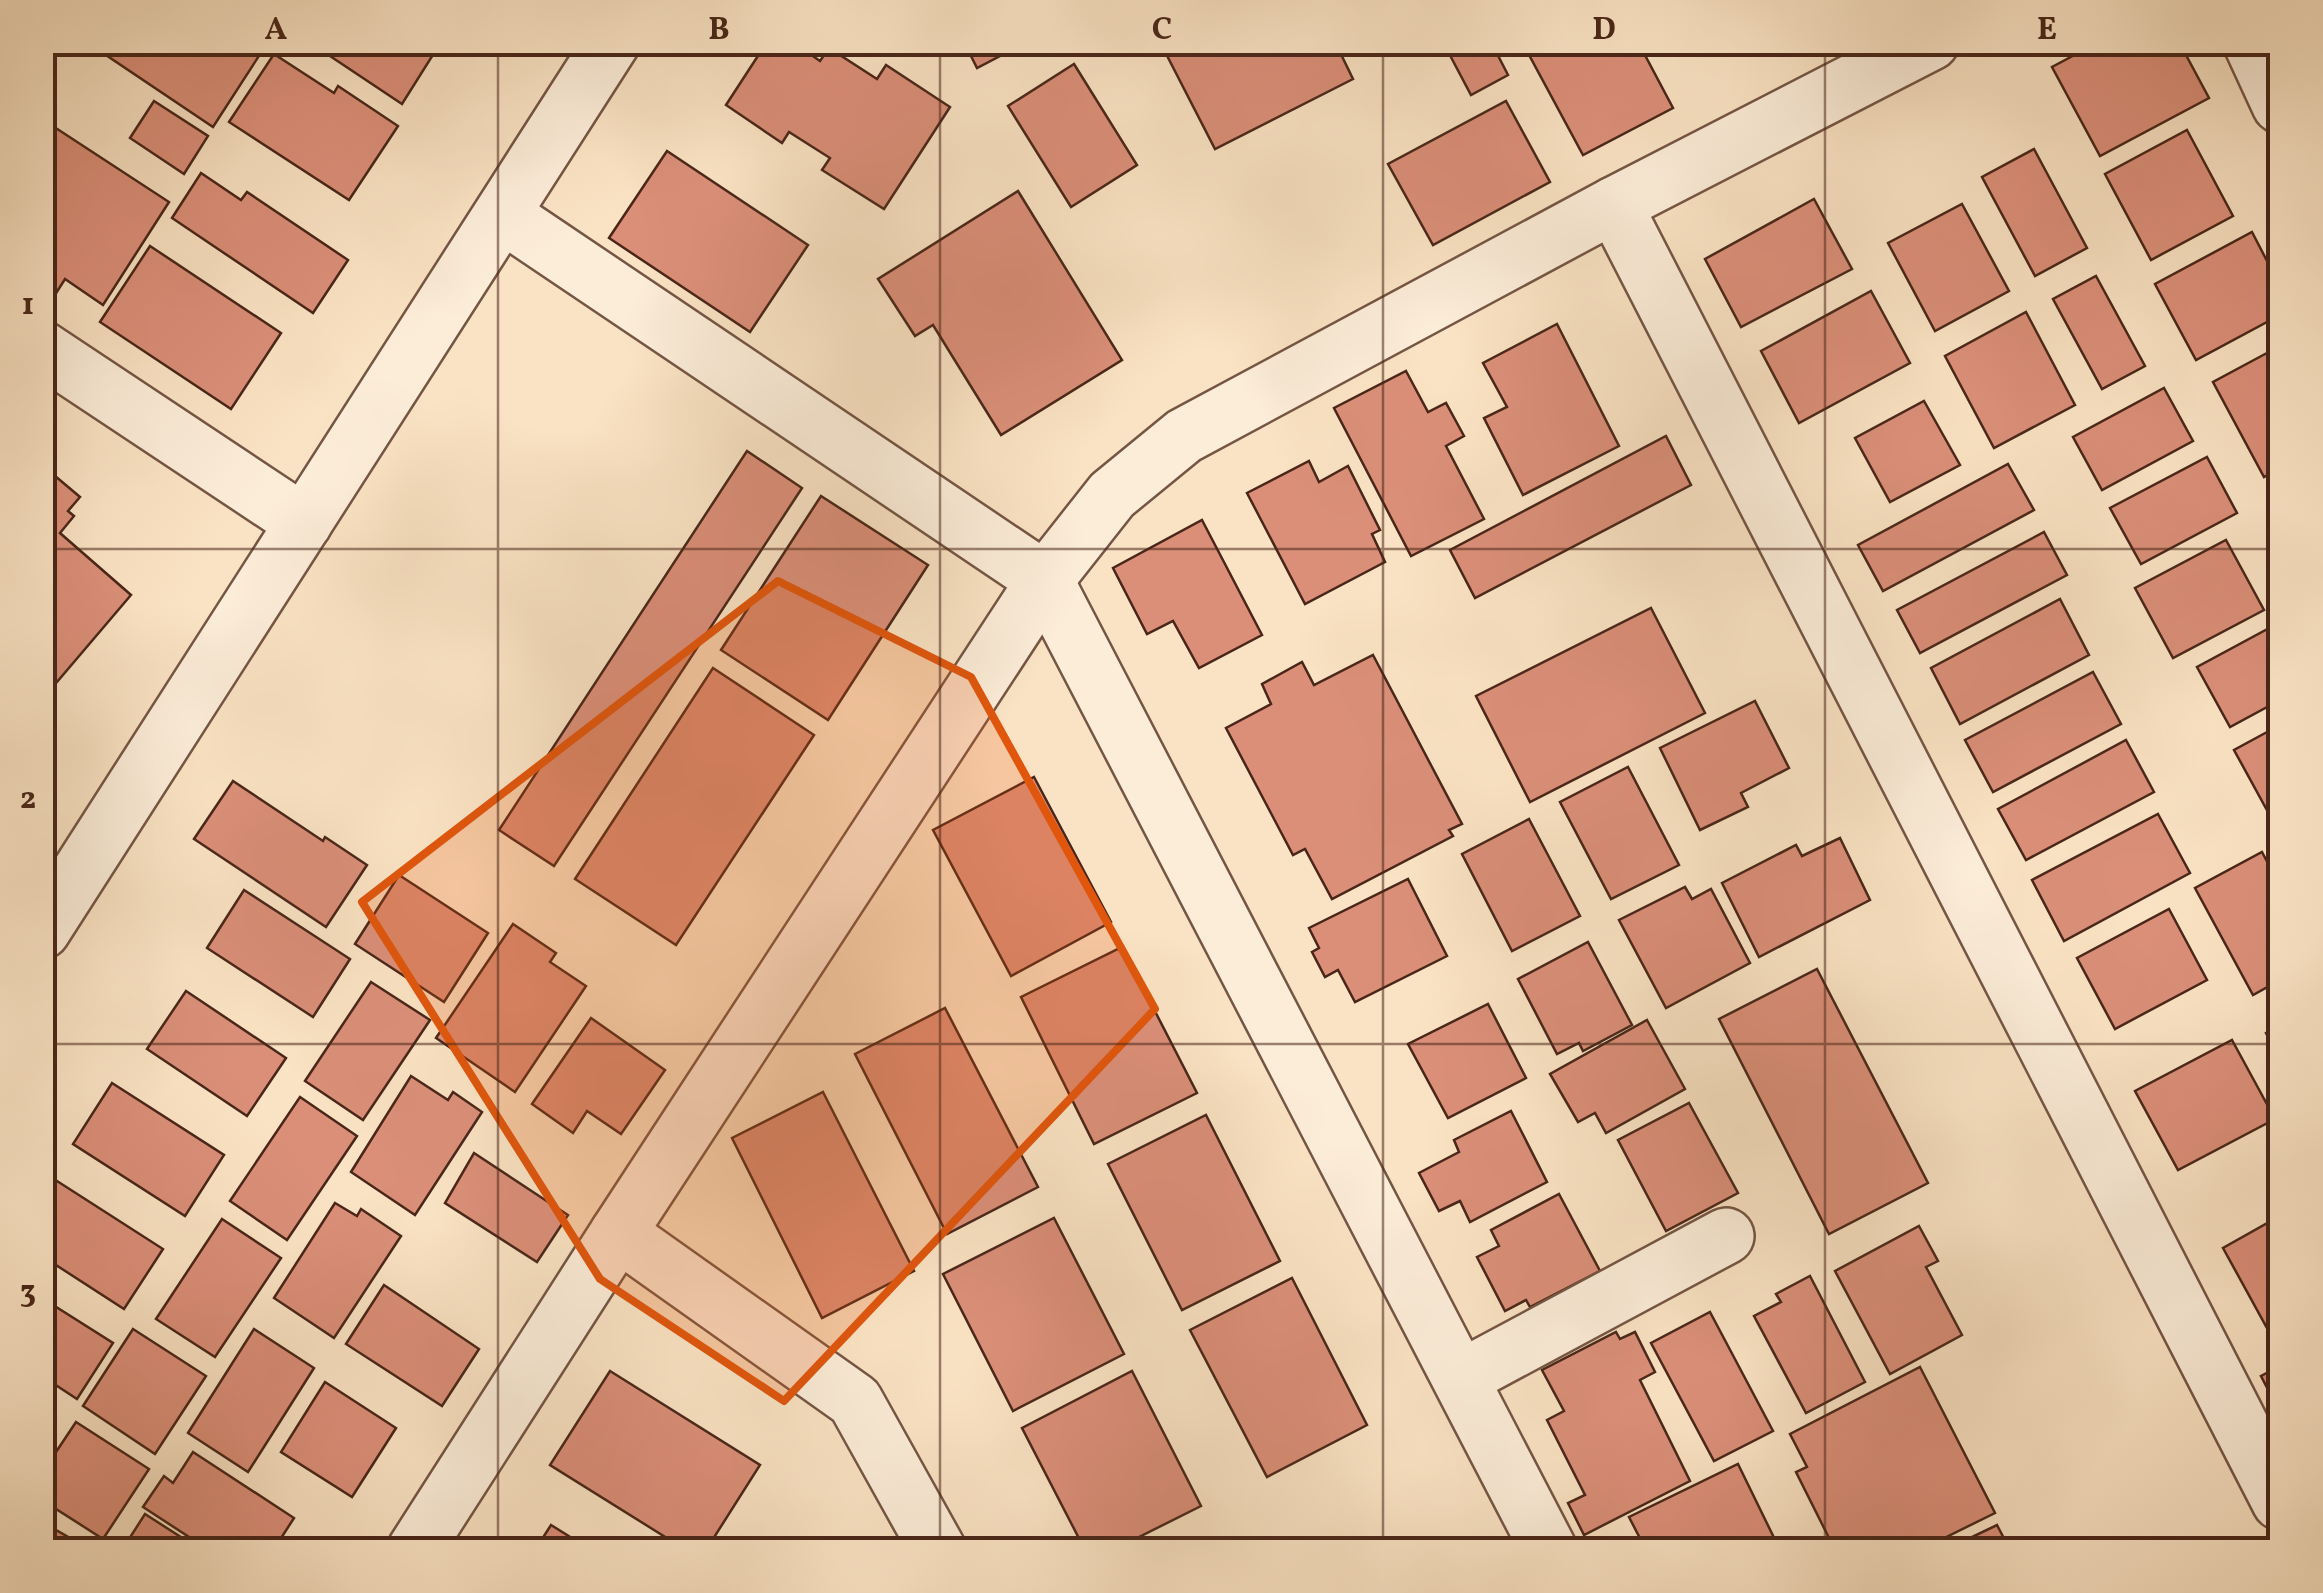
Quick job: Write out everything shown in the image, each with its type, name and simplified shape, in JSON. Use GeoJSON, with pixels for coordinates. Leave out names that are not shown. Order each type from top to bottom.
{"type":"FeatureCollection","features":[{"type":"Feature","properties":{"kind":"street"},"geometry":{"type":"LineString","coordinates":[[42,932],[612,42]]}},
{"type":"Feature","properties":{"kind":"street"},"geometry":{"type":"LineString","coordinates":[[415,1550],[1045,580],[1112,494],[1184,436],[1614,205],[1930,42]]}},
{"type":"Feature","properties":{"kind":"street"},"geometry":{"type":"LineString","coordinates":[[2250,42],[2280,105]]}},
{"type":"Feature","properties":{"kind":"street"},"geometry":{"type":"LineString","coordinates":[[1614,205],[2280,1502]]}},
{"type":"Feature","properties":{"kind":"street"},"geometry":{"type":"LineString","coordinates":[[503,215],[1045,580],[1550,1550]]}},
{"type":"Feature","properties":{"kind":"street"},"geometry":{"type":"LineString","coordinates":[[42,349],[304,523]]}},
{"type":"Feature","properties":{"kind":"street"},"geometry":{"type":"LineString","coordinates":[[618,1233],[855,1401],[938,1550]]}},
{"type":"Feature","properties":{"kind":"street"},"geometry":{"type":"LineString","coordinates":[[1461,1378],[1726,1236]]}},
{"type":"Feature","properties":{"kind":"highlighted area"},"geometry":{"type":"Polygon","coordinates":[[[778,581],[971,677],[1155,1009],[784,1401],[600,1279],[362,902],[778,581]]]}},
{"type":"Feature","properties":{"kind":"building"},"geometry":{"type":"Polygon","coordinates":[[[105,42],[266,45],[213,127],[100,51],[105,42]]]}},
{"type":"Feature","properties":{"kind":"building"},"geometry":{"type":"Polygon","coordinates":[[[309,42],[441,42],[402,104],[309,42]]]}},
{"type":"Feature","properties":{"kind":"building"},"geometry":{"type":"Polygon","coordinates":[[[767,42],[793,42],[820,61],[829,48],[877,79],[886,65],[950,107],[884,209],[822,170],[830,158],[789,132],[782,143],[726,105],[767,42]]]}},
{"type":"Feature","properties":{"kind":"building"},"geometry":{"type":"Polygon","coordinates":[[[964,42],[1027,42],[977,68],[964,42]]]}},
{"type":"Feature","properties":{"kind":"building"},"geometry":{"type":"Polygon","coordinates":[[[1160,42],[1335,42],[1353,79],[1215,149],[1160,42]]]}},
{"type":"Feature","properties":{"kind":"building"},"geometry":{"type":"Polygon","coordinates":[[[1443,42],[1491,42],[1508,75],[1471,95],[1443,42]]]}},
{"type":"Feature","properties":{"kind":"building"},"geometry":{"type":"Polygon","coordinates":[[[1522,42],[1638,42],[1673,108],[1583,155],[1522,42]]]}},
{"type":"Feature","properties":{"kind":"building"},"geometry":{"type":"Polygon","coordinates":[[[2099,42],[2179,42],[2209,98],[2100,156],[2052,67],[2099,42]]]}},
{"type":"Feature","properties":{"kind":"building"},"geometry":{"type":"Polygon","coordinates":[[[274,54],[334,93],[338,86],[398,126],[349,200],[229,122],[274,54]]]}},
{"type":"Feature","properties":{"kind":"building"},"geometry":{"type":"Polygon","coordinates":[[[1074,64],[1137,165],[1071,207],[1008,106],[1074,64]]]}},
{"type":"Feature","properties":{"kind":"building"},"geometry":{"type":"Polygon","coordinates":[[[154,101],[208,136],[184,174],[130,138],[154,101]]]}},
{"type":"Feature","properties":{"kind":"building"},"geometry":{"type":"Polygon","coordinates":[[[1506,101],[1550,182],[1433,245],[1388,164],[1506,101]]]}},
{"type":"Feature","properties":{"kind":"building"},"geometry":{"type":"Polygon","coordinates":[[[42,119],[169,202],[103,305],[65,279],[53,298],[42,291],[42,119]]]}},
{"type":"Feature","properties":{"kind":"building"},"geometry":{"type":"Polygon","coordinates":[[[2187,130],[2233,216],[2151,260],[2105,174],[2187,130]]]}},
{"type":"Feature","properties":{"kind":"building"},"geometry":{"type":"Polygon","coordinates":[[[2034,149],[2087,248],[2035,276],[1982,177],[2034,149]]]}},
{"type":"Feature","properties":{"kind":"building"},"geometry":{"type":"Polygon","coordinates":[[[667,151],[808,245],[750,332],[609,238],[667,151]]]}},
{"type":"Feature","properties":{"kind":"building"},"geometry":{"type":"Polygon","coordinates":[[[201,173],[241,200],[247,192],[348,260],[313,313],[172,218],[201,173]]]}},
{"type":"Feature","properties":{"kind":"building"},"geometry":{"type":"Polygon","coordinates":[[[1018,191],[1122,360],[1001,435],[933,325],[915,336],[878,279],[1018,191]]]}},
{"type":"Feature","properties":{"kind":"building"},"geometry":{"type":"Polygon","coordinates":[[[1814,199],[1852,269],[1741,327],[1705,259],[1814,199]]]}},
{"type":"Feature","properties":{"kind":"building"},"geometry":{"type":"Polygon","coordinates":[[[1962,204],[2009,291],[1935,331],[1888,243],[1962,204]]]}},
{"type":"Feature","properties":{"kind":"building"},"geometry":{"type":"Polygon","coordinates":[[[2252,232],[2280,286],[2280,315],[2196,360],[2155,284],[2252,232]]]}},
{"type":"Feature","properties":{"kind":"building"},"geometry":{"type":"Polygon","coordinates":[[[150,246],[281,333],[231,409],[100,322],[150,246]]]}},
{"type":"Feature","properties":{"kind":"building"},"geometry":{"type":"Polygon","coordinates":[[[2096,276],[2145,366],[2102,389],[2053,299],[2096,276]]]}},
{"type":"Feature","properties":{"kind":"building"},"geometry":{"type":"Polygon","coordinates":[[[1871,291],[1910,363],[1799,423],[1761,351],[1871,291]]]}},
{"type":"Feature","properties":{"kind":"building"},"geometry":{"type":"Polygon","coordinates":[[[2026,312],[2075,405],[1994,448],[1945,356],[2026,312]]]}},
{"type":"Feature","properties":{"kind":"building"},"geometry":{"type":"Polygon","coordinates":[[[1557,324],[1619,446],[1523,495],[1484,418],[1507,407],[1483,363],[1557,324]]]}},
{"type":"Feature","properties":{"kind":"building"},"geometry":{"type":"Polygon","coordinates":[[[2280,346],[2280,468],[2264,477],[2213,382],[2280,346]]]}},
{"type":"Feature","properties":{"kind":"building"},"geometry":{"type":"Polygon","coordinates":[[[1406,371],[1428,412],[1446,403],[1464,436],[1446,446],[1484,519],[1411,556],[1334,408],[1406,371]]]}},
{"type":"Feature","properties":{"kind":"building"},"geometry":{"type":"Polygon","coordinates":[[[2164,388],[2193,441],[2102,490],[2073,437],[2164,388]]]}},
{"type":"Feature","properties":{"kind":"building"},"geometry":{"type":"Polygon","coordinates":[[[1924,401],[1960,465],[1890,502],[1855,438],[1924,401]]]}},
{"type":"Feature","properties":{"kind":"building"},"geometry":{"type":"Polygon","coordinates":[[[1666,436],[1691,485],[1475,598],[1450,550],[1666,436]]]}},
{"type":"Feature","properties":{"kind":"building"},"geometry":{"type":"Polygon","coordinates":[[[747,451],[802,488],[554,866],[499,830],[747,451]]]}},
{"type":"Feature","properties":{"kind":"building"},"geometry":{"type":"Polygon","coordinates":[[[2207,457],[2237,513],[2141,564],[2110,508],[2207,457]]]}},
{"type":"Feature","properties":{"kind":"building"},"geometry":{"type":"Polygon","coordinates":[[[1309,461],[1319,482],[1348,466],[1380,530],[1372,534],[1385,562],[1305,604],[1247,493],[1309,461]]]}},
{"type":"Feature","properties":{"kind":"building"},"geometry":{"type":"Polygon","coordinates":[[[2008,464],[2034,510],[1883,591],[1858,545],[2008,464]]]}},
{"type":"Feature","properties":{"kind":"building"},"geometry":{"type":"Polygon","coordinates":[[[42,465],[80,497],[68,511],[74,516],[60,533],[131,595],[45,696],[42,694],[42,465]]]}},
{"type":"Feature","properties":{"kind":"building"},"geometry":{"type":"Polygon","coordinates":[[[821,496],[928,565],[828,720],[721,650],[821,496]]]}},
{"type":"Feature","properties":{"kind":"building"},"geometry":{"type":"Polygon","coordinates":[[[1202,520],[1262,635],[1199,668],[1173,621],[1147,634],[1113,568],[1202,520]]]}},
{"type":"Feature","properties":{"kind":"building"},"geometry":{"type":"Polygon","coordinates":[[[2044,532],[2067,575],[1920,653],[1897,610],[2044,532]]]}},
{"type":"Feature","properties":{"kind":"building"},"geometry":{"type":"Polygon","coordinates":[[[2226,540],[2264,610],[2173,658],[2135,588],[2226,540]]]}},
{"type":"Feature","properties":{"kind":"building"},"geometry":{"type":"Polygon","coordinates":[[[2060,599],[2089,655],[1960,724],[1931,668],[2060,599]]]}},
{"type":"Feature","properties":{"kind":"building"},"geometry":{"type":"Polygon","coordinates":[[[1651,608],[1705,713],[1530,802],[1476,696],[1651,608]]]}},
{"type":"Feature","properties":{"kind":"building"},"geometry":{"type":"Polygon","coordinates":[[[2275,625],[2280,636],[2280,700],[2230,727],[2197,667],[2275,625]]]}},
{"type":"Feature","properties":{"kind":"building"},"geometry":{"type":"Polygon","coordinates":[[[1373,655],[1462,824],[1449,830],[1453,836],[1332,899],[1305,849],[1293,855],[1226,728],[1271,704],[1262,684],[1302,662],[1314,685],[1373,655]]]}},
{"type":"Feature","properties":{"kind":"building"},"geometry":{"type":"Polygon","coordinates":[[[713,668],[814,735],[676,945],[575,879],[713,668]]]}},
{"type":"Feature","properties":{"kind":"building"},"geometry":{"type":"Polygon","coordinates":[[[2093,672],[2121,724],[1993,792],[1965,740],[2093,672]]]}},
{"type":"Feature","properties":{"kind":"building"},"geometry":{"type":"Polygon","coordinates":[[[1755,701],[1789,768],[1741,793],[1748,807],[1700,830],[1660,748],[1755,701]]]}},
{"type":"Feature","properties":{"kind":"building"},"geometry":{"type":"Polygon","coordinates":[[[2280,725],[2280,819],[2274,823],[2234,750],[2280,725]]]}},
{"type":"Feature","properties":{"kind":"building"},"geometry":{"type":"Polygon","coordinates":[[[2126,740],[2154,792],[2026,860],[1998,809],[2126,740]]]}},
{"type":"Feature","properties":{"kind":"building"},"geometry":{"type":"Polygon","coordinates":[[[1628,767],[1679,865],[1611,899],[1560,802],[1628,767]]]}},
{"type":"Feature","properties":{"kind":"building"},"geometry":{"type":"Polygon","coordinates":[[[1034,777],[1111,922],[1011,976],[933,830],[1034,777]]]}},
{"type":"Feature","properties":{"kind":"building"},"geometry":{"type":"Polygon","coordinates":[[[233,781],[323,841],[325,837],[367,865],[326,927],[194,839],[233,781]]]}},
{"type":"Feature","properties":{"kind":"building"},"geometry":{"type":"Polygon","coordinates":[[[2158,814],[2190,873],[2064,941],[2032,880],[2158,814]]]}},
{"type":"Feature","properties":{"kind":"building"},"geometry":{"type":"Polygon","coordinates":[[[1529,819],[1580,916],[1512,951],[1462,854],[1529,819]]]}},
{"type":"Feature","properties":{"kind":"building"},"geometry":{"type":"Polygon","coordinates":[[[1840,838],[1870,900],[1759,957],[1722,883],[1796,845],[1802,856],[1840,838]]]}},
{"type":"Feature","properties":{"kind":"building"},"geometry":{"type":"Polygon","coordinates":[[[2262,852],[2280,886],[2280,980],[2253,995],[2195,888],[2262,852]]]}},
{"type":"Feature","properties":{"kind":"building"},"geometry":{"type":"Polygon","coordinates":[[[399,875],[488,933],[444,1002],[355,944],[399,875]]]}},
{"type":"Feature","properties":{"kind":"building"},"geometry":{"type":"Polygon","coordinates":[[[1408,879],[1447,956],[1355,1002],[1338,970],[1325,977],[1312,952],[1319,948],[1309,928],[1408,879]]]}},
{"type":"Feature","properties":{"kind":"building"},"geometry":{"type":"Polygon","coordinates":[[[1685,887],[1692,899],[1711,889],[1750,963],[1666,1008],[1619,920],[1685,887]]]}},
{"type":"Feature","properties":{"kind":"building"},"geometry":{"type":"Polygon","coordinates":[[[244,890],[350,959],[313,1017],[207,948],[244,890]]]}},
{"type":"Feature","properties":{"kind":"building"},"geometry":{"type":"Polygon","coordinates":[[[2169,909],[2207,980],[2115,1029],[2077,958],[2169,909]]]}},
{"type":"Feature","properties":{"kind":"building"},"geometry":{"type":"Polygon","coordinates":[[[513,924],[556,953],[550,962],[586,986],[515,1092],[436,1038],[513,924]]]}},
{"type":"Feature","properties":{"kind":"building"},"geometry":{"type":"Polygon","coordinates":[[[1588,942],[1632,1025],[1583,1051],[1579,1043],[1557,1054],[1518,979],[1588,942]]]}},
{"type":"Feature","properties":{"kind":"building"},"geometry":{"type":"Polygon","coordinates":[[[1122,947],[1197,1093],[1094,1144],[1021,997],[1122,947]]]}},
{"type":"Feature","properties":{"kind":"building"},"geometry":{"type":"Polygon","coordinates":[[[1817,969],[1928,1183],[1829,1234],[1719,1019],[1817,969]]]}},
{"type":"Feature","properties":{"kind":"building"},"geometry":{"type":"Polygon","coordinates":[[[371,982],[430,1020],[363,1120],[305,1081],[371,982]]]}},
{"type":"Feature","properties":{"kind":"building"},"geometry":{"type":"Polygon","coordinates":[[[186,991],[286,1058],[247,1116],[147,1049],[186,991]]]}},
{"type":"Feature","properties":{"kind":"building"},"geometry":{"type":"Polygon","coordinates":[[[1488,1004],[1526,1078],[1448,1118],[1408,1044],[1488,1004]]]}},
{"type":"Feature","properties":{"kind":"building"},"geometry":{"type":"Polygon","coordinates":[[[945,1008],[1038,1187],[947,1234],[855,1054],[945,1008]]]}},
{"type":"Feature","properties":{"kind":"building"},"geometry":{"type":"Polygon","coordinates":[[[591,1018],[665,1070],[621,1134],[587,1111],[573,1133],[532,1104],[591,1018]]]}},
{"type":"Feature","properties":{"kind":"building"},"geometry":{"type":"Polygon","coordinates":[[[1647,1020],[1685,1089],[1606,1133],[1595,1113],[1578,1122],[1550,1074],[1647,1020]]]}},
{"type":"Feature","properties":{"kind":"building"},"geometry":{"type":"Polygon","coordinates":[[[2280,1025],[2280,1061],[2266,1033],[2280,1025]]]}},
{"type":"Feature","properties":{"kind":"building"},"geometry":{"type":"Polygon","coordinates":[[[2232,1040],[2275,1119],[2178,1170],[2135,1091],[2232,1040]]]}},
{"type":"Feature","properties":{"kind":"building"},"geometry":{"type":"Polygon","coordinates":[[[411,1076],[448,1100],[453,1092],[482,1112],[415,1215],[351,1172],[411,1076]]]}},
{"type":"Feature","properties":{"kind":"building"},"geometry":{"type":"Polygon","coordinates":[[[112,1083],[224,1155],[185,1216],[73,1144],[112,1083]]]}},
{"type":"Feature","properties":{"kind":"building"},"geometry":{"type":"Polygon","coordinates":[[[823,1092],[914,1271],[822,1318],[732,1138],[823,1092]]]}},
{"type":"Feature","properties":{"kind":"building"},"geometry":{"type":"Polygon","coordinates":[[[300,1097],[357,1136],[287,1240],[230,1201],[300,1097]]]}},
{"type":"Feature","properties":{"kind":"building"},"geometry":{"type":"Polygon","coordinates":[[[1689,1103],[1738,1193],[1666,1231],[1618,1140],[1689,1103]]]}},
{"type":"Feature","properties":{"kind":"building"},"geometry":{"type":"Polygon","coordinates":[[[1511,1111],[1547,1182],[1470,1222],[1460,1201],[1439,1211],[1419,1173],[1459,1152],[1454,1140],[1511,1111]]]}},
{"type":"Feature","properties":{"kind":"building"},"geometry":{"type":"Polygon","coordinates":[[[1206,1115],[1280,1261],[1182,1310],[1108,1164],[1206,1115]]]}},
{"type":"Feature","properties":{"kind":"building"},"geometry":{"type":"Polygon","coordinates":[[[474,1153],[568,1215],[537,1262],[445,1203],[474,1153]]]}},
{"type":"Feature","properties":{"kind":"building"},"geometry":{"type":"Polygon","coordinates":[[[57,1181],[163,1249],[124,1309],[42,1256],[42,1204],[57,1181]]]}},
{"type":"Feature","properties":{"kind":"building"},"geometry":{"type":"Polygon","coordinates":[[[1559,1194],[1600,1271],[1530,1307],[1526,1300],[1505,1311],[1477,1257],[1499,1246],[1491,1230],[1559,1194]]]}},
{"type":"Feature","properties":{"kind":"building"},"geometry":{"type":"Polygon","coordinates":[[[335,1203],[357,1216],[361,1209],[401,1236],[334,1338],[274,1298],[335,1203]]]}},
{"type":"Feature","properties":{"kind":"building"},"geometry":{"type":"Polygon","coordinates":[[[2280,1216],[2280,1335],[2273,1339],[2223,1248],[2280,1216]]]}},
{"type":"Feature","properties":{"kind":"building"},"geometry":{"type":"Polygon","coordinates":[[[1054,1218],[1124,1354],[1013,1411],[943,1274],[1054,1218]]]}},
{"type":"Feature","properties":{"kind":"building"},"geometry":{"type":"Polygon","coordinates":[[[222,1219],[281,1258],[215,1357],[156,1319],[222,1219]]]}},
{"type":"Feature","properties":{"kind":"building"},"geometry":{"type":"Polygon","coordinates":[[[1919,1226],[1938,1261],[1926,1267],[1962,1335],[1890,1374],[1835,1271],[1919,1226]]]}},
{"type":"Feature","properties":{"kind":"building"},"geometry":{"type":"Polygon","coordinates":[[[1810,1276],[1865,1382],[1806,1413],[1754,1316],[1781,1302],[1776,1294],[1810,1276]]]}},
{"type":"Feature","properties":{"kind":"building"},"geometry":{"type":"Polygon","coordinates":[[[1292,1278],[1367,1425],[1267,1477],[1190,1330],[1292,1278]]]}},
{"type":"Feature","properties":{"kind":"building"},"geometry":{"type":"Polygon","coordinates":[[[384,1285],[479,1349],[442,1406],[346,1344],[384,1285]]]}},
{"type":"Feature","properties":{"kind":"building"},"geometry":{"type":"Polygon","coordinates":[[[42,1298],[113,1343],[77,1399],[42,1376],[42,1298]]]}},
{"type":"Feature","properties":{"kind":"building"},"geometry":{"type":"Polygon","coordinates":[[[1710,1312],[1773,1431],[1714,1461],[1651,1343],[1710,1312]]]}},
{"type":"Feature","properties":{"kind":"building"},"geometry":{"type":"Polygon","coordinates":[[[133,1329],[206,1376],[155,1454],[83,1406],[133,1329]]]}},
{"type":"Feature","properties":{"kind":"building"},"geometry":{"type":"Polygon","coordinates":[[[254,1329],[314,1368],[248,1472],[188,1433],[254,1329]]]}},
{"type":"Feature","properties":{"kind":"building"},"geometry":{"type":"Polygon","coordinates":[[[1616,1332],[1620,1339],[1635,1332],[1655,1372],[1640,1380],[1690,1481],[1584,1535],[1568,1503],[1585,1495],[1547,1420],[1564,1411],[1542,1370],[1616,1332]]]}},
{"type":"Feature","properties":{"kind":"building"},"geometry":{"type":"Polygon","coordinates":[[[2280,1366],[2280,1413],[2261,1376],[2280,1366]]]}},
{"type":"Feature","properties":{"kind":"building"},"geometry":{"type":"Polygon","coordinates":[[[1920,1367],[1995,1513],[1920,1550],[1850,1550],[1848,1546],[1835,1550],[1796,1472],[1807,1467],[1790,1434],[1920,1367]]]}},
{"type":"Feature","properties":{"kind":"building"},"geometry":{"type":"Polygon","coordinates":[[[610,1371],[760,1465],[706,1550],[686,1550],[550,1465],[610,1371]]]}},
{"type":"Feature","properties":{"kind":"building"},"geometry":{"type":"Polygon","coordinates":[[[1132,1371],[1201,1506],[1113,1550],[1085,1550],[1022,1428],[1132,1371]]]}},
{"type":"Feature","properties":{"kind":"building"},"geometry":{"type":"Polygon","coordinates":[[[325,1382],[396,1428],[352,1497],[281,1452],[325,1382]]]}},
{"type":"Feature","properties":{"kind":"building"},"geometry":{"type":"Polygon","coordinates":[[[76,1422],[149,1469],[103,1539],[42,1500],[42,1473],[76,1422]]]}},
{"type":"Feature","properties":{"kind":"building"},"geometry":{"type":"Polygon","coordinates":[[[193,1452],[294,1518],[276,1546],[282,1550],[209,1550],[143,1507],[164,1476],[173,1483],[193,1452]]]}},
{"type":"Feature","properties":{"kind":"building"},"geometry":{"type":"Polygon","coordinates":[[[1738,1464],[1780,1550],[1646,1550],[1629,1517],[1738,1464]]]}},
{"type":"Feature","properties":{"kind":"building"},"geometry":{"type":"Polygon","coordinates":[[[145,1514],[201,1550],[122,1550],[145,1514]]]}},
{"type":"Feature","properties":{"kind":"building"},"geometry":{"type":"Polygon","coordinates":[[[42,1522],[91,1550],[42,1550],[42,1522]]]}},
{"type":"Feature","properties":{"kind":"building"},"geometry":{"type":"Polygon","coordinates":[[[551,1525],[591,1550],[535,1550],[551,1525]]]}},
{"type":"Feature","properties":{"kind":"building"},"geometry":{"type":"Polygon","coordinates":[[[1997,1525],[2010,1550],[1945,1550],[1997,1525]]]}}]}
